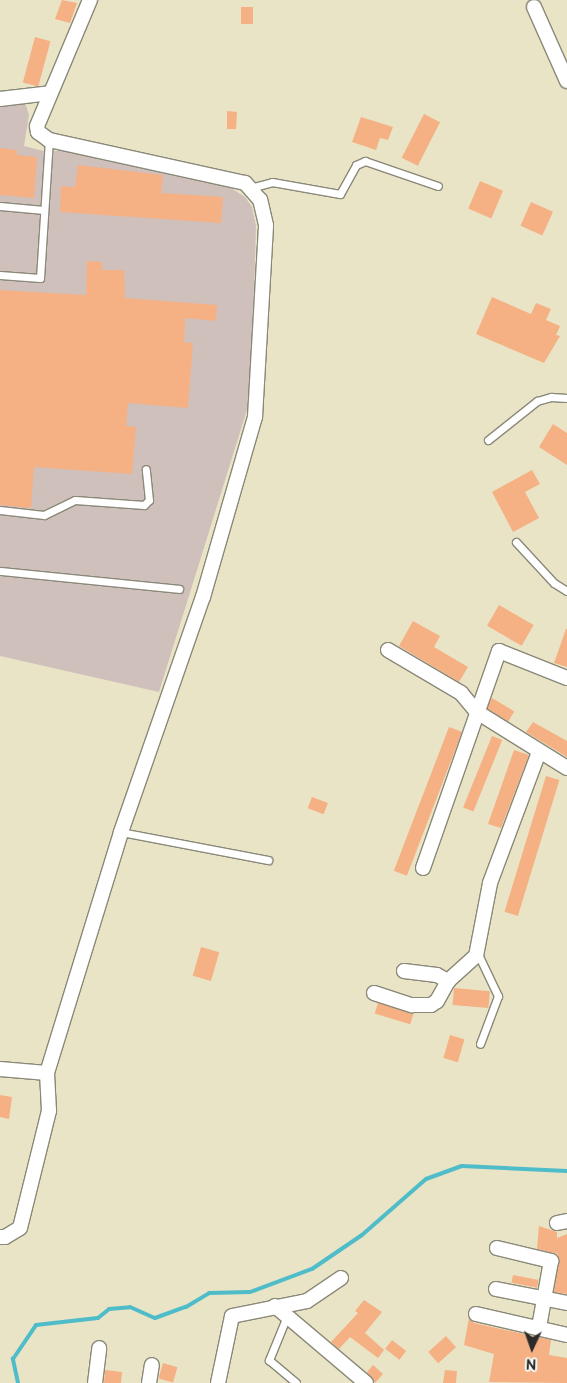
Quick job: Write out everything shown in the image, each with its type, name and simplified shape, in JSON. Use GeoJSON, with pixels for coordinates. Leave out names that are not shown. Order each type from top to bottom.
{"type":"FeatureCollection","features":[{"type":"Feature","properties":{"kind":"street"},"geometry":{"type":"LineString","coordinates":[[0,1237],[6,1237],[20,1228],[49,1111],[47,1073],[121,832],[202,597],[255,417],[266,226],[260,200],[245,183],[49,140],[38,132],[37,126],[50,93],[90,0]]}},
{"type":"Feature","properties":{"kind":"street"},"geometry":{"type":"LineString","coordinates":[[534,7],[567,81]]}},
{"type":"Feature","properties":{"kind":"street"},"geometry":{"type":"LineString","coordinates":[[0,99],[50,93]]}},
{"type":"Feature","properties":{"kind":"street"},"geometry":{"type":"LineString","coordinates":[[388,650],[461,693],[477,712],[567,768]]}},
{"type":"Feature","properties":{"kind":"street"},"geometry":{"type":"LineString","coordinates":[[422,868],[499,651],[567,678]]}},
{"type":"Feature","properties":{"kind":"street"},"geometry":{"type":"LineString","coordinates":[[374,993],[412,1005],[431,1005],[437,1001],[448,981],[477,952],[490,883],[539,752]]}},
{"type":"Feature","properties":{"kind":"street"},"geometry":{"type":"LineString","coordinates":[[404,971],[437,975],[448,981]]}},
{"type":"Feature","properties":{"kind":"street"},"geometry":{"type":"LineString","coordinates":[[0,1069],[47,1073]]}},
{"type":"Feature","properties":{"kind":"street"},"geometry":{"type":"LineString","coordinates":[[497,1248],[552,1260],[539,1328]]}},
{"type":"Feature","properties":{"kind":"street"},"geometry":{"type":"LineString","coordinates":[[218,1383],[230,1319],[236,1314],[316,1298],[341,1278]]}},
{"type":"Feature","properties":{"kind":"street"},"geometry":{"type":"LineString","coordinates":[[496,1289],[567,1303]]}},
{"type":"Feature","properties":{"kind":"street"},"geometry":{"type":"LineString","coordinates":[[275,1306],[366,1383]]}},
{"type":"Feature","properties":{"kind":"street"},"geometry":{"type":"LineString","coordinates":[[476,1314],[567,1335]]}},
{"type":"Feature","properties":{"kind":"street"},"geometry":{"type":"LineString","coordinates":[[95,1383],[99,1348]]}},
{"type":"Feature","properties":{"kind":"street"},"geometry":{"type":"LineString","coordinates":[[150,1383],[152,1365]]}},
{"type":"Feature","properties":{"kind":"lane"},"geometry":{"type":"LineString","coordinates":[[0,276],[40,278],[49,140]]}},
{"type":"Feature","properties":{"kind":"lane"},"geometry":{"type":"LineString","coordinates":[[250,188],[272,182],[340,194],[356,165],[365,161],[438,186]]}},
{"type":"Feature","properties":{"kind":"lane"},"geometry":{"type":"LineString","coordinates":[[0,206],[44,210]]}},
{"type":"Feature","properties":{"kind":"lane"},"geometry":{"type":"LineString","coordinates":[[488,440],[537,401],[551,397],[567,398]]}},
{"type":"Feature","properties":{"kind":"lane"},"geometry":{"type":"LineString","coordinates":[[0,510],[44,515],[74,500],[144,505],[149,500],[146,469]]}},
{"type":"Feature","properties":{"kind":"lane"},"geometry":{"type":"LineString","coordinates":[[516,542],[554,583],[567,591]]}},
{"type":"Feature","properties":{"kind":"lane"},"geometry":{"type":"LineString","coordinates":[[0,571],[179,588]]}},
{"type":"Feature","properties":{"kind":"lane"},"geometry":{"type":"LineString","coordinates":[[121,832],[268,860]]}},
{"type":"Feature","properties":{"kind":"lane"},"geometry":{"type":"LineString","coordinates":[[477,952],[498,996],[480,1044]]}},
{"type":"Feature","properties":{"kind":"lane"},"geometry":{"type":"LineString","coordinates":[[287,1316],[270,1360],[296,1383]]}},
{"type":"Feature","properties":{"kind":"shaded area"},"geometry":{"type":"Polygon","coordinates":[[[25,102],[29,115],[24,146],[48,152],[63,150],[220,181],[245,197],[252,207],[256,226],[251,397],[159,692],[0,656],[0,105],[25,102]]]}},
{"type":"Feature","properties":{"kind":"building"},"geometry":{"type":"Polygon","coordinates":[[[62,0],[77,3],[70,23],[55,19],[62,0]]]}},
{"type":"Feature","properties":{"kind":"building"},"geometry":{"type":"Polygon","coordinates":[[[241,7],[253,7],[253,24],[241,24],[241,7]]]}},
{"type":"Feature","properties":{"kind":"building"},"geometry":{"type":"Polygon","coordinates":[[[35,37],[50,41],[38,87],[23,82],[35,37]]]}},
{"type":"Feature","properties":{"kind":"building"},"geometry":{"type":"Polygon","coordinates":[[[227,111],[237,112],[236,129],[227,129],[227,111]]]}},
{"type":"Feature","properties":{"kind":"building"},"geometry":{"type":"Polygon","coordinates":[[[424,114],[440,122],[418,166],[402,158],[424,114]]]}},
{"type":"Feature","properties":{"kind":"building"},"geometry":{"type":"Polygon","coordinates":[[[361,117],[393,127],[388,140],[380,138],[376,150],[352,142],[361,117]]]}},
{"type":"Feature","properties":{"kind":"building"},"geometry":{"type":"Polygon","coordinates":[[[0,148],[17,150],[17,155],[37,157],[34,198],[0,195],[0,148]]]}},
{"type":"Feature","properties":{"kind":"building"},"geometry":{"type":"Polygon","coordinates":[[[78,165],[163,175],[161,193],[223,197],[221,223],[60,212],[61,186],[75,187],[78,165]]]}},
{"type":"Feature","properties":{"kind":"building"},"geometry":{"type":"Polygon","coordinates":[[[480,181],[503,191],[491,218],[468,209],[480,181]]]}},
{"type":"Feature","properties":{"kind":"building"},"geometry":{"type":"Polygon","coordinates":[[[531,202],[553,212],[542,236],[520,226],[531,202]]]}},
{"type":"Feature","properties":{"kind":"building"},"geometry":{"type":"Polygon","coordinates":[[[87,261],[102,262],[102,270],[124,270],[125,298],[217,305],[216,321],[185,318],[184,342],[193,343],[188,408],[128,403],[126,426],[136,427],[132,474],[34,467],[31,508],[0,505],[0,290],[86,295],[87,261]]]}},
{"type":"Feature","properties":{"kind":"building"},"geometry":{"type":"Polygon","coordinates":[[[492,297],[531,314],[536,303],[551,309],[546,320],[560,326],[556,335],[560,336],[544,363],[476,334],[492,297]]]}},
{"type":"Feature","properties":{"kind":"building"},"geometry":{"type":"Polygon","coordinates":[[[553,424],[567,433],[567,465],[539,447],[553,424]]]}},
{"type":"Feature","properties":{"kind":"building"},"geometry":{"type":"Polygon","coordinates":[[[532,470],[540,484],[525,492],[539,518],[513,532],[492,492],[532,470]]]}},
{"type":"Feature","properties":{"kind":"building"},"geometry":{"type":"Polygon","coordinates":[[[499,605],[534,625],[522,646],[487,626],[499,605]]]}},
{"type":"Feature","properties":{"kind":"building"},"geometry":{"type":"Polygon","coordinates":[[[413,621],[440,636],[434,647],[468,667],[459,682],[399,646],[413,621]]]}},
{"type":"Feature","properties":{"kind":"building"},"geometry":{"type":"Polygon","coordinates":[[[567,629],[567,667],[554,663],[567,629]]]}},
{"type":"Feature","properties":{"kind":"building"},"geometry":{"type":"Polygon","coordinates":[[[492,698],[514,711],[508,722],[486,708],[492,698]]]}},
{"type":"Feature","properties":{"kind":"building"},"geometry":{"type":"Polygon","coordinates":[[[533,722],[567,741],[567,757],[526,732],[533,722]]]}},
{"type":"Feature","properties":{"kind":"building"},"geometry":{"type":"Polygon","coordinates":[[[449,727],[462,732],[407,876],[394,871],[449,727]]]}},
{"type":"Feature","properties":{"kind":"building"},"geometry":{"type":"Polygon","coordinates":[[[492,736],[502,740],[473,812],[463,807],[492,736]]]}},
{"type":"Feature","properties":{"kind":"building"},"geometry":{"type":"Polygon","coordinates":[[[514,750],[529,755],[501,828],[488,824],[514,750]]]}},
{"type":"Feature","properties":{"kind":"building"},"geometry":{"type":"Polygon","coordinates":[[[546,776],[559,780],[518,916],[504,912],[546,776]]]}},
{"type":"Feature","properties":{"kind":"building"},"geometry":{"type":"Polygon","coordinates":[[[312,797],[328,803],[324,814],[308,808],[312,797]]]}},
{"type":"Feature","properties":{"kind":"building"},"geometry":{"type":"Polygon","coordinates":[[[201,947],[219,952],[211,981],[193,976],[201,947]]]}},
{"type":"Feature","properties":{"kind":"building"},"geometry":{"type":"Polygon","coordinates":[[[454,988],[490,991],[488,1008],[453,1005],[454,988]]]}},
{"type":"Feature","properties":{"kind":"building"},"geometry":{"type":"Polygon","coordinates":[[[378,1003],[413,1014],[410,1024],[375,1014],[378,1003]]]}},
{"type":"Feature","properties":{"kind":"building"},"geometry":{"type":"Polygon","coordinates":[[[450,1035],[464,1039],[458,1062],[443,1058],[450,1035]]]}},
{"type":"Feature","properties":{"kind":"building"},"geometry":{"type":"Polygon","coordinates":[[[0,1095],[12,1097],[9,1119],[0,1117],[0,1095]]]}},
{"type":"Feature","properties":{"kind":"building"},"geometry":{"type":"Polygon","coordinates":[[[539,1226],[557,1232],[557,1238],[567,1234],[567,1294],[554,1292],[558,1254],[537,1249],[539,1226]]]}},
{"type":"Feature","properties":{"kind":"building"},"geometry":{"type":"Polygon","coordinates":[[[513,1275],[539,1280],[537,1288],[511,1283],[513,1275]]]}},
{"type":"Feature","properties":{"kind":"building"},"geometry":{"type":"Polygon","coordinates":[[[364,1300],[382,1312],[365,1333],[384,1350],[378,1358],[350,1337],[339,1349],[331,1342],[358,1313],[355,1311],[364,1300]]]}},
{"type":"Feature","properties":{"kind":"building"},"geometry":{"type":"Polygon","coordinates":[[[469,1318],[474,1323],[551,1340],[549,1355],[567,1358],[567,1383],[489,1382],[494,1354],[464,1345],[469,1318]]]}},
{"type":"Feature","properties":{"kind":"building"},"geometry":{"type":"Polygon","coordinates":[[[446,1336],[456,1347],[438,1363],[428,1352],[446,1336]]]}},
{"type":"Feature","properties":{"kind":"building"},"geometry":{"type":"Polygon","coordinates":[[[392,1340],[406,1351],[399,1360],[385,1349],[392,1340]]]}},
{"type":"Feature","properties":{"kind":"building"},"geometry":{"type":"Polygon","coordinates":[[[163,1363],[177,1367],[173,1383],[159,1378],[163,1363]]]}},
{"type":"Feature","properties":{"kind":"building"},"geometry":{"type":"Polygon","coordinates":[[[373,1365],[383,1374],[375,1383],[367,1372],[373,1365]]]}},
{"type":"Feature","properties":{"kind":"building"},"geometry":{"type":"Polygon","coordinates":[[[105,1370],[122,1372],[121,1383],[104,1383],[105,1370]]]}},
{"type":"Feature","properties":{"kind":"building"},"geometry":{"type":"Polygon","coordinates":[[[445,1370],[457,1371],[456,1383],[443,1383],[445,1370]]]}},
{"type":"Feature","properties":{"kind":"waterway"},"geometry":{"type":"LineString","coordinates":[[18,1383],[13,1359],[36,1325],[98,1318],[109,1309],[130,1307],[155,1318],[186,1307],[209,1293],[250,1292],[312,1269],[362,1235],[426,1179],[462,1166],[567,1171]]}}]}
